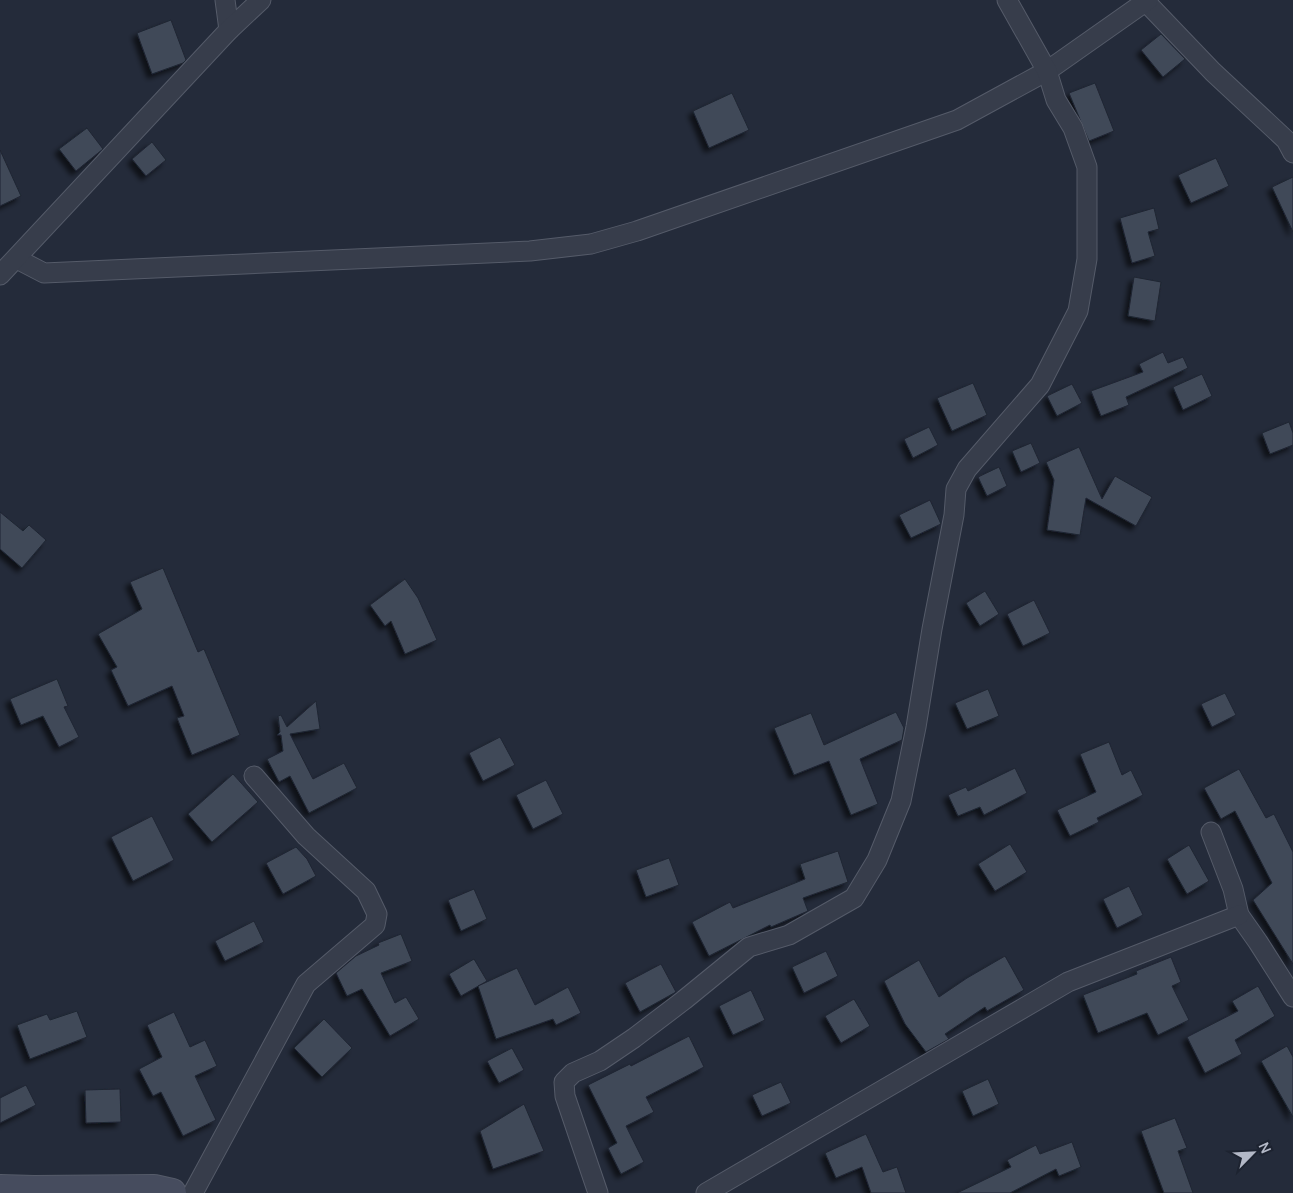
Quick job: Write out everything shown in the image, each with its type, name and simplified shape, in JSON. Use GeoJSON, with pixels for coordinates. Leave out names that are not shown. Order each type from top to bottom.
{"type":"FeatureCollection","features":[{"type":"Feature","properties":{"kind":"main road"},"geometry":{"type":"LineString","coordinates":[[0,1189],[154,1189],[172,1193]]}},
{"type":"Feature","properties":{"kind":"street"},"geometry":{"type":"LineString","coordinates":[[225,0],[229,30]]}},
{"type":"Feature","properties":{"kind":"street"},"geometry":{"type":"LineString","coordinates":[[0,275],[229,30],[261,0]]}},
{"type":"Feature","properties":{"kind":"street"},"geometry":{"type":"LineString","coordinates":[[598,1193],[565,1096],[564,1082],[572,1072],[600,1061],[634,1038],[749,947],[789,935],[854,898],[877,860],[901,801],[954,515],[956,489],[967,469],[1040,384],[1078,311],[1087,259],[1087,167],[1072,128],[1056,100],[1047,71],[1007,0]]}},
{"type":"Feature","properties":{"kind":"street"},"geometry":{"type":"LineString","coordinates":[[17,259],[44,274],[530,251],[591,244],[636,231],[957,120],[1047,71],[1147,1],[1213,72],[1286,140],[1293,153]]}},
{"type":"Feature","properties":{"kind":"street"},"geometry":{"type":"LineString","coordinates":[[193,1193],[306,984],[375,925],[377,914],[366,891],[306,836],[254,776]]}},
{"type":"Feature","properties":{"kind":"street"},"geometry":{"type":"LineString","coordinates":[[1212,832],[1233,889],[1238,915],[1258,942],[1293,997]]}},
{"type":"Feature","properties":{"kind":"street"},"geometry":{"type":"LineString","coordinates":[[706,1193],[1068,982],[1238,915]]}},
{"type":"Feature","properties":{"kind":"building"},"geometry":{"type":"Polygon","coordinates":[[[171,20],[186,60],[183,63],[152,74],[137,33],[171,20]]]}},
{"type":"Feature","properties":{"kind":"building"},"geometry":{"type":"Polygon","coordinates":[[[1161,34],[1185,59],[1163,77],[1141,50],[1161,34]]]}},
{"type":"Feature","properties":{"kind":"building"},"geometry":{"type":"Polygon","coordinates":[[[1095,83],[1114,131],[1089,141],[1069,93],[1095,83]]]}},
{"type":"Feature","properties":{"kind":"building"},"geometry":{"type":"Polygon","coordinates":[[[732,93],[749,130],[709,148],[693,111],[732,93]]]}},
{"type":"Feature","properties":{"kind":"building"},"geometry":{"type":"Polygon","coordinates":[[[87,128],[103,149],[76,171],[59,149],[87,128]]]}},
{"type":"Feature","properties":{"kind":"building"},"geometry":{"type":"Polygon","coordinates":[[[152,142],[166,160],[146,176],[132,159],[152,142]]]}},
{"type":"Feature","properties":{"kind":"building"},"geometry":{"type":"Polygon","coordinates":[[[0,150],[21,196],[0,206],[0,150]]]}},
{"type":"Feature","properties":{"kind":"building"},"geometry":{"type":"Polygon","coordinates":[[[1216,158],[1229,186],[1191,203],[1178,175],[1216,158]]]}},
{"type":"Feature","properties":{"kind":"building"},"geometry":{"type":"Polygon","coordinates":[[[1293,177],[1293,232],[1272,187],[1293,177]]]}},
{"type":"Feature","properties":{"kind":"building"},"geometry":{"type":"Polygon","coordinates":[[[1154,208],[1159,229],[1148,232],[1155,256],[1132,263],[1120,218],[1154,208]]]}},
{"type":"Feature","properties":{"kind":"building"},"geometry":{"type":"Polygon","coordinates":[[[1134,277],[1161,282],[1155,321],[1128,316],[1134,277]]]}},
{"type":"Feature","properties":{"kind":"building"},"geometry":{"type":"Polygon","coordinates":[[[1163,352],[1168,363],[1183,357],[1188,368],[1126,397],[1129,405],[1101,416],[1091,391],[1143,372],[1139,364],[1163,352]]]}},
{"type":"Feature","properties":{"kind":"building"},"geometry":{"type":"Polygon","coordinates":[[[1202,374],[1212,396],[1183,410],[1173,387],[1202,374]]]}},
{"type":"Feature","properties":{"kind":"building"},"geometry":{"type":"Polygon","coordinates":[[[973,383],[987,415],[952,431],[937,398],[973,383]]]}},
{"type":"Feature","properties":{"kind":"building"},"geometry":{"type":"Polygon","coordinates":[[[1072,384],[1082,403],[1057,416],[1047,396],[1072,384]]]}},
{"type":"Feature","properties":{"kind":"building"},"geometry":{"type":"Polygon","coordinates":[[[1289,422],[1293,433],[1293,445],[1270,454],[1262,433],[1289,422]]]}},
{"type":"Feature","properties":{"kind":"building"},"geometry":{"type":"Polygon","coordinates":[[[929,427],[938,445],[913,458],[904,439],[929,427]]]}},
{"type":"Feature","properties":{"kind":"building"},"geometry":{"type":"Polygon","coordinates":[[[1031,443],[1040,463],[1021,472],[1012,451],[1031,443]]]}},
{"type":"Feature","properties":{"kind":"building"},"geometry":{"type":"Polygon","coordinates":[[[1079,447],[1102,499],[1115,476],[1152,497],[1136,526],[1086,498],[1080,535],[1047,530],[1054,480],[1046,462],[1079,447]]]}},
{"type":"Feature","properties":{"kind":"building"},"geometry":{"type":"Polygon","coordinates":[[[999,467],[1007,486],[987,496],[978,477],[999,467]]]}},
{"type":"Feature","properties":{"kind":"building"},"geometry":{"type":"Polygon","coordinates":[[[930,500],[941,524],[911,538],[899,515],[930,500]]]}},
{"type":"Feature","properties":{"kind":"building"},"geometry":{"type":"Polygon","coordinates":[[[0,512],[23,531],[29,525],[46,540],[22,568],[0,549],[0,512]]]}},
{"type":"Feature","properties":{"kind":"building"},"geometry":{"type":"Polygon","coordinates":[[[163,568],[198,652],[204,649],[240,735],[192,755],[177,718],[184,716],[172,686],[128,706],[111,670],[117,667],[98,634],[142,609],[130,582],[163,568]]]}},
{"type":"Feature","properties":{"kind":"building"},"geometry":{"type":"Polygon","coordinates":[[[405,579],[418,598],[437,640],[405,654],[391,621],[385,626],[370,605],[405,579]]]}},
{"type":"Feature","properties":{"kind":"building"},"geometry":{"type":"Polygon","coordinates":[[[985,591],[999,614],[980,626],[966,603],[985,591]]]}},
{"type":"Feature","properties":{"kind":"building"},"geometry":{"type":"Polygon","coordinates":[[[1034,600],[1050,633],[1023,646],[1007,614],[1034,600]]]}},
{"type":"Feature","properties":{"kind":"building"},"geometry":{"type":"Polygon","coordinates":[[[57,679],[68,706],[64,707],[79,737],[59,747],[43,716],[21,725],[10,699],[57,679]]]}},
{"type":"Feature","properties":{"kind":"building"},"geometry":{"type":"Polygon","coordinates":[[[988,689],[999,716],[967,729],[955,703],[988,689]]]}},
{"type":"Feature","properties":{"kind":"building"},"geometry":{"type":"Polygon","coordinates":[[[1225,693],[1236,715],[1212,727],[1201,704],[1225,693]]]}},
{"type":"Feature","properties":{"kind":"building"},"geometry":{"type":"Polygon","coordinates":[[[316,701],[320,729],[290,734],[313,779],[344,763],[357,788],[309,813],[290,776],[279,782],[267,759],[283,751],[281,735],[277,735],[280,732],[278,716],[281,715],[287,727],[316,701]]]}},
{"type":"Feature","properties":{"kind":"building"},"geometry":{"type":"Polygon","coordinates":[[[896,712],[904,728],[902,740],[860,759],[878,804],[851,815],[829,761],[794,775],[774,728],[811,713],[824,745],[896,712]]]}},
{"type":"Feature","properties":{"kind":"building"},"geometry":{"type":"Polygon","coordinates":[[[500,737],[515,765],[483,781],[469,753],[500,737]]]}},
{"type":"Feature","properties":{"kind":"building"},"geometry":{"type":"Polygon","coordinates":[[[1109,742],[1122,775],[1131,770],[1143,795],[1097,818],[1099,822],[1070,836],[1057,810],[1096,792],[1080,754],[1109,742]]]}},
{"type":"Feature","properties":{"kind":"building"},"geometry":{"type":"Polygon","coordinates":[[[1015,768],[1027,793],[984,815],[980,807],[958,816],[948,795],[966,787],[968,791],[1015,768]]]}},
{"type":"Feature","properties":{"kind":"building"},"geometry":{"type":"Polygon","coordinates":[[[1239,769],[1266,818],[1274,814],[1293,852],[1293,964],[1253,900],[1272,883],[1235,811],[1221,819],[1204,788],[1239,769]]]}},
{"type":"Feature","properties":{"kind":"building"},"geometry":{"type":"Polygon","coordinates":[[[233,774],[258,802],[212,842],[188,814],[233,774]]]}},
{"type":"Feature","properties":{"kind":"building"},"geometry":{"type":"Polygon","coordinates":[[[546,780],[563,814],[533,829],[516,795],[546,780]]]}},
{"type":"Feature","properties":{"kind":"building"},"geometry":{"type":"Polygon","coordinates":[[[152,816],[174,860],[133,881],[111,837],[152,816]]]}},
{"type":"Feature","properties":{"kind":"building"},"geometry":{"type":"Polygon","coordinates":[[[1010,844],[1027,872],[995,891],[978,864],[1010,844]]]}},
{"type":"Feature","properties":{"kind":"building"},"geometry":{"type":"Polygon","coordinates":[[[1189,845],[1209,881],[1187,894],[1167,859],[1189,845]]]}},
{"type":"Feature","properties":{"kind":"building"},"geometry":{"type":"Polygon","coordinates":[[[296,847],[307,859],[316,876],[283,894],[266,863],[296,847]]]}},
{"type":"Feature","properties":{"kind":"building"},"geometry":{"type":"Polygon","coordinates":[[[838,851],[848,882],[803,898],[808,911],[771,927],[770,925],[709,956],[692,922],[730,902],[733,908],[805,879],[800,864],[838,851]]]}},
{"type":"Feature","properties":{"kind":"building"},"geometry":{"type":"Polygon","coordinates":[[[669,858],[679,885],[646,897],[636,870],[669,858]]]}},
{"type":"Feature","properties":{"kind":"building"},"geometry":{"type":"Polygon","coordinates":[[[1129,886],[1143,915],[1117,928],[1103,899],[1129,886]]]}},
{"type":"Feature","properties":{"kind":"building"},"geometry":{"type":"Polygon","coordinates":[[[474,889],[487,919],[461,931],[448,900],[474,889]]]}},
{"type":"Feature","properties":{"kind":"building"},"geometry":{"type":"Polygon","coordinates":[[[254,921],[264,942],[225,961],[215,941],[254,921]]]}},
{"type":"Feature","properties":{"kind":"building"},"geometry":{"type":"Polygon","coordinates":[[[401,934],[412,961],[381,973],[395,1003],[406,997],[419,1019],[390,1036],[362,989],[347,996],[336,973],[356,956],[379,945],[378,943],[401,934]]]}},
{"type":"Feature","properties":{"kind":"building"},"geometry":{"type":"Polygon","coordinates":[[[826,951],[838,976],[804,993],[792,967],[826,951]]]}},
{"type":"Feature","properties":{"kind":"building"},"geometry":{"type":"Polygon","coordinates":[[[1005,956],[1024,990],[987,1011],[985,1007],[945,1034],[949,1039],[926,1052],[905,1024],[884,981],[919,960],[939,997],[1005,956]]]}},
{"type":"Feature","properties":{"kind":"building"},"geometry":{"type":"Polygon","coordinates":[[[1171,957],[1181,982],[1172,986],[1189,1020],[1158,1035],[1147,1013],[1098,1033],[1083,995],[1137,974],[1136,971],[1171,957]]]}},
{"type":"Feature","properties":{"kind":"building"},"geometry":{"type":"Polygon","coordinates":[[[474,959],[487,981],[461,996],[449,974],[474,959]]]}},
{"type":"Feature","properties":{"kind":"building"},"geometry":{"type":"Polygon","coordinates":[[[661,964],[676,992],[640,1012],[625,983],[661,964]]]}},
{"type":"Feature","properties":{"kind":"building"},"geometry":{"type":"Polygon","coordinates":[[[517,968],[535,1005],[568,987],[581,1013],[556,1025],[553,1019],[496,1039],[478,986],[517,968]]]}},
{"type":"Feature","properties":{"kind":"building"},"geometry":{"type":"Polygon","coordinates":[[[1258,986],[1275,1016],[1235,1040],[1242,1054],[1205,1073],[1187,1037],[1238,1011],[1232,1001],[1258,986]]]}},
{"type":"Feature","properties":{"kind":"building"},"geometry":{"type":"Polygon","coordinates":[[[751,990],[765,1020],[733,1035],[719,1006],[751,990]]]}},
{"type":"Feature","properties":{"kind":"building"},"geometry":{"type":"Polygon","coordinates":[[[854,999],[870,1026],[841,1043],[825,1016],[854,999]]]}},
{"type":"Feature","properties":{"kind":"building"},"geometry":{"type":"Polygon","coordinates":[[[77,1011],[87,1037],[30,1059],[17,1025],[47,1014],[50,1020],[77,1011]]]}},
{"type":"Feature","properties":{"kind":"building"},"geometry":{"type":"Polygon","coordinates":[[[174,1012],[190,1047],[205,1040],[217,1066],[195,1076],[216,1120],[183,1136],[161,1092],[153,1096],[139,1069],[162,1057],[147,1025],[174,1012]]]}},
{"type":"Feature","properties":{"kind":"building"},"geometry":{"type":"Polygon","coordinates":[[[324,1019],[352,1048],[322,1077],[294,1048],[324,1019]]]}},
{"type":"Feature","properties":{"kind":"building"},"geometry":{"type":"Polygon","coordinates":[[[689,1036],[704,1067],[646,1097],[654,1112],[626,1126],[644,1162],[621,1174],[608,1148],[617,1143],[588,1085],[630,1064],[631,1066],[689,1036]]]}},
{"type":"Feature","properties":{"kind":"building"},"geometry":{"type":"Polygon","coordinates":[[[1287,1046],[1293,1057],[1293,1117],[1261,1061],[1287,1046]]]}},
{"type":"Feature","properties":{"kind":"building"},"geometry":{"type":"Polygon","coordinates":[[[512,1048],[524,1070],[499,1083],[487,1061],[512,1048]]]}},
{"type":"Feature","properties":{"kind":"building"},"geometry":{"type":"Polygon","coordinates":[[[988,1079],[999,1104],[973,1116],[962,1091],[988,1079]]]}},
{"type":"Feature","properties":{"kind":"building"},"geometry":{"type":"Polygon","coordinates":[[[781,1082],[791,1103],[762,1116],[752,1095],[781,1082]]]}},
{"type":"Feature","properties":{"kind":"building"},"geometry":{"type":"Polygon","coordinates":[[[26,1085],[36,1105],[0,1123],[0,1098],[26,1085]]]}},
{"type":"Feature","properties":{"kind":"building"},"geometry":{"type":"Polygon","coordinates":[[[120,1089],[121,1122],[86,1123],[85,1090],[120,1089]]]}},
{"type":"Feature","properties":{"kind":"building"},"geometry":{"type":"Polygon","coordinates":[[[524,1104],[544,1151],[493,1169],[480,1131],[524,1104]]]}},
{"type":"Feature","properties":{"kind":"building"},"geometry":{"type":"Polygon","coordinates":[[[1175,1118],[1187,1148],[1178,1151],[1193,1193],[1164,1193],[1141,1131],[1175,1118]]]}},
{"type":"Feature","properties":{"kind":"building"},"geometry":{"type":"Polygon","coordinates":[[[866,1134],[883,1172],[897,1167],[906,1193],[871,1193],[862,1167],[836,1178],[825,1153],[866,1134]]]}},
{"type":"Feature","properties":{"kind":"building"},"geometry":{"type":"Polygon","coordinates":[[[1072,1142],[1081,1167],[1059,1176],[1056,1169],[1010,1193],[957,1193],[1011,1167],[1007,1160],[1036,1145],[1040,1154],[1072,1142]]]}}]}
